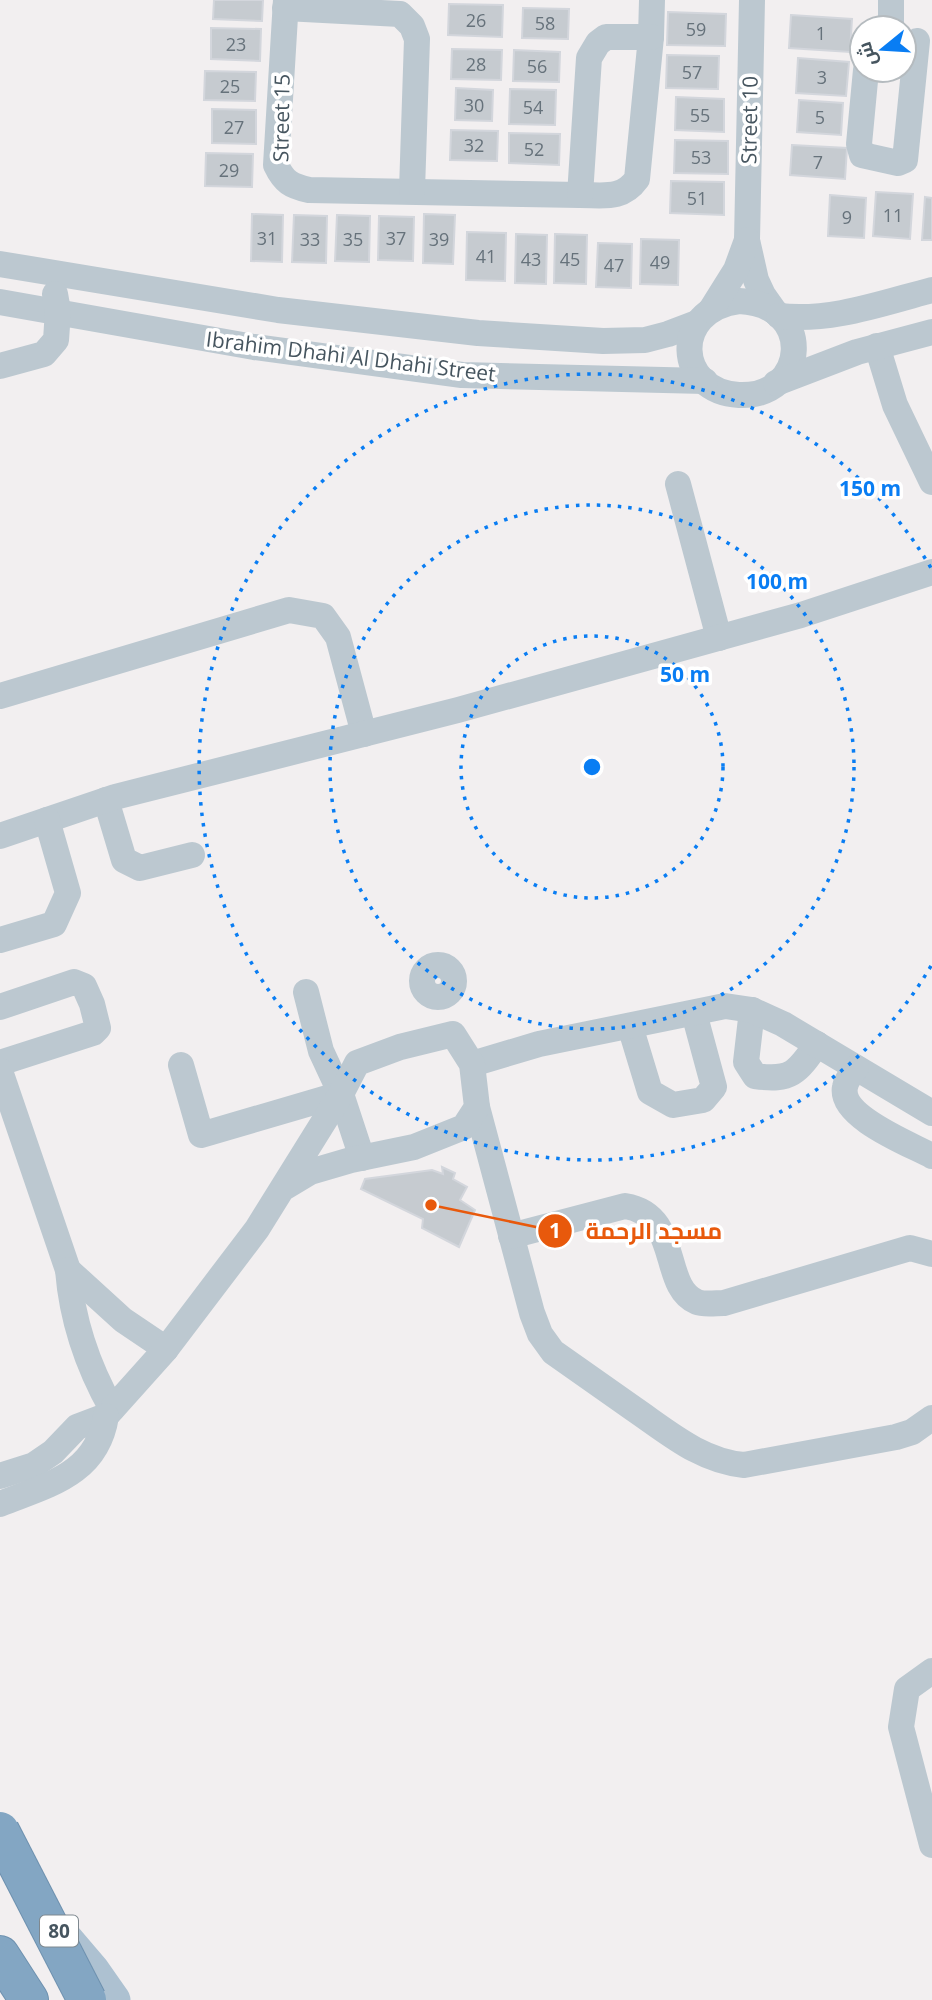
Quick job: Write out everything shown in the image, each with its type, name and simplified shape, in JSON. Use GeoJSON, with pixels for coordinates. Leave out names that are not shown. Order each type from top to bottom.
{"type":"FeatureCollection","features":[{"type":"Feature","properties":{"kind":"highway"},"geometry":{"type":"LineString","coordinates":[[0,1831],[87,2000]]}},
{"type":"Feature","properties":{"kind":"highway"},"geometry":{"type":"LineString","coordinates":[[0,1955],[29,2000]]}},
{"type":"Feature","properties":{"kind":"main road","name":"80"},"geometry":{"type":"LineString","coordinates":[[0,1866],[93,1970],[114,2000]]}},
{"type":"Feature","properties":{"kind":"street","name":"Street 15"},"geometry":{"type":"LineString","coordinates":[[412,190],[416,38],[412,26],[400,14],[286,4],[276,165],[282,178],[290,185],[309,190],[619,195],[630,189],[637,179],[652,0]]}},
{"type":"Feature","properties":{"kind":"street","name":"Street 10"},"geometry":{"type":"LineString","coordinates":[[752,0],[747,240],[756,279],[763,295],[777,314]]}},
{"type":"Feature","properties":{"kind":"street"},"geometry":{"type":"LineString","coordinates":[[580,195],[589,58],[598,43],[606,37],[651,37]]}},
{"type":"Feature","properties":{"kind":"street"},"geometry":{"type":"LineString","coordinates":[[865,84],[859,144],[862,155],[898,163],[905,160],[913,84]]}},
{"type":"Feature","properties":{"kind":"street","name":"Street 10"},"geometry":{"type":"LineString","coordinates":[[704,316],[736,270],[747,240]]}},
{"type":"Feature","properties":{"kind":"street","name":"Ibrahim Dhahi Al Dhahi Street"},"geometry":{"type":"LineString","coordinates":[[0,264],[278,310],[478,333],[603,341],[645,340],[668,334],[704,316]]}},
{"type":"Feature","properties":{"kind":"street"},"geometry":{"type":"LineString","coordinates":[[0,366],[44,354],[56,340],[58,311],[54,298],[57,285],[66,275]]}},
{"type":"Feature","properties":{"kind":"street"},"geometry":{"type":"LineString","coordinates":[[932,290],[849,312],[815,317],[777,314],[748,301],[729,302],[704,316],[688,340],[688,349],[693,367],[705,381],[721,391],[739,395],[758,392],[808,369],[877,346],[932,332]]}},
{"type":"Feature","properties":{"kind":"street","name":"Ibrahim Dhahi Al Dhahi Street"},"geometry":{"type":"LineString","coordinates":[[0,302],[254,346],[462,374],[705,381]]}},
{"type":"Feature","properties":{"kind":"street"},"geometry":{"type":"LineString","coordinates":[[775,384],[787,370],[795,354],[793,335],[777,314]]}},
{"type":"Feature","properties":{"kind":"street"},"geometry":{"type":"LineString","coordinates":[[877,346],[895,405],[932,482]]}},
{"type":"Feature","properties":{"kind":"street"},"geometry":{"type":"LineString","coordinates":[[678,484],[719,638]]}},
{"type":"Feature","properties":{"kind":"street"},"geometry":{"type":"LineString","coordinates":[[0,836],[106,800],[458,710],[719,638],[801,615],[932,572]]}},
{"type":"Feature","properties":{"kind":"street"},"geometry":{"type":"LineString","coordinates":[[0,696],[289,610],[323,616],[338,637],[364,734]]}},
{"type":"Feature","properties":{"kind":"street"},"geometry":{"type":"LineString","coordinates":[[106,800],[124,860],[140,868],[192,855]]}},
{"type":"Feature","properties":{"kind":"street"},"geometry":{"type":"LineString","coordinates":[[0,940],[54,924],[68,892],[47,820]]}},
{"type":"Feature","properties":{"kind":"street"},"geometry":{"type":"LineString","coordinates":[[0,1007],[75,982],[84,986],[98,1028],[93,1033],[0,1063]]}},
{"type":"Feature","properties":{"kind":"street"},"geometry":{"type":"LineString","coordinates":[[306,992],[321,1051],[341,1094],[362,1157]]}},
{"type":"Feature","properties":{"kind":"street"},"geometry":{"type":"LineString","coordinates":[[444,997],[453,1034],[472,1064],[477,1107],[532,1313],[540,1334],[553,1352],[681,1442],[724,1463],[744,1465],[896,1437],[912,1432],[932,1418]]}},
{"type":"Feature","properties":{"kind":"street"},"geometry":{"type":"LineString","coordinates":[[472,1064],[538,1044],[725,1006],[752,1010],[783,1024],[932,1113]]}},
{"type":"Feature","properties":{"kind":"street"},"geometry":{"type":"LineString","coordinates":[[752,1010],[746,1062],[755,1076],[778,1079],[801,1068],[817,1044]]}},
{"type":"Feature","properties":{"kind":"street"},"geometry":{"type":"LineString","coordinates":[[630,1026],[650,1092],[673,1105],[703,1100],[714,1087],[694,1013]]}},
{"type":"Feature","properties":{"kind":"street"},"geometry":{"type":"LineString","coordinates":[[0,1476],[34,1465],[53,1452],[77,1427],[109,1412],[166,1349],[228,1270],[285,1187],[357,1063],[400,1047],[453,1034]]}},
{"type":"Feature","properties":{"kind":"street"},"geometry":{"type":"LineString","coordinates":[[181,1065],[201,1135],[341,1094]]}},
{"type":"Feature","properties":{"kind":"street"},"geometry":{"type":"LineString","coordinates":[[856,1068],[845,1086],[845,1100],[861,1118],[932,1156]]}},
{"type":"Feature","properties":{"kind":"street"},"geometry":{"type":"LineString","coordinates":[[0,1071],[68,1270],[72,1307],[81,1342],[109,1412],[95,1448],[74,1471],[39,1490],[0,1504]]}},
{"type":"Feature","properties":{"kind":"street"},"geometry":{"type":"LineString","coordinates":[[285,1187],[310,1172],[362,1157],[414,1147],[448,1135],[464,1127],[477,1107]]}},
{"type":"Feature","properties":{"kind":"street"},"geometry":{"type":"LineString","coordinates":[[511,1236],[625,1206],[636,1208],[657,1224],[669,1251],[680,1288],[689,1298],[699,1303],[724,1303],[910,1248],[932,1254]]}},
{"type":"Feature","properties":{"kind":"street"},"geometry":{"type":"LineString","coordinates":[[68,1270],[124,1320],[166,1349]]}},
{"type":"Feature","properties":{"kind":"street"},"geometry":{"type":"LineString","coordinates":[[931,1839],[901,1727],[907,1689],[932,1671]]}},
{"type":"Feature","properties":{"kind":"building"},"geometry":{"type":"Polygon","coordinates":[[[214,0],[263,0],[262,21],[213,19],[214,0]]]}},
{"type":"Feature","properties":{"kind":"building"},"geometry":{"type":"Polygon","coordinates":[[[449,4],[503,5],[502,37],[448,35],[449,4]]]}},
{"type":"Feature","properties":{"kind":"building"},"geometry":{"type":"Polygon","coordinates":[[[523,8],[569,9],[568,39],[522,38],[523,8]]]}},
{"type":"Feature","properties":{"kind":"building"},"geometry":{"type":"Polygon","coordinates":[[[668,12],[726,14],[725,46],[667,45],[668,12]]]}},
{"type":"Feature","properties":{"kind":"building"},"geometry":{"type":"Polygon","coordinates":[[[791,15],[848,19],[848,52],[789,48],[791,15]]]}},
{"type":"Feature","properties":{"kind":"building"},"geometry":{"type":"Polygon","coordinates":[[[211,28],[261,29],[260,61],[211,59],[211,28]]]}},
{"type":"Feature","properties":{"kind":"building"},"geometry":{"type":"Polygon","coordinates":[[[452,49],[502,50],[501,80],[451,79],[452,49]]]}},
{"type":"Feature","properties":{"kind":"building"},"geometry":{"type":"Polygon","coordinates":[[[514,50],[560,52],[559,82],[513,81],[514,50]]]}},
{"type":"Feature","properties":{"kind":"building"},"geometry":{"type":"Polygon","coordinates":[[[667,55],[719,56],[718,89],[666,88],[667,55]]]}},
{"type":"Feature","properties":{"kind":"building"},"geometry":{"type":"Polygon","coordinates":[[[798,58],[848,62],[846,96],[796,93],[798,58]]]}},
{"type":"Feature","properties":{"kind":"building"},"geometry":{"type":"Polygon","coordinates":[[[205,71],[256,72],[255,101],[204,100],[205,71]]]}},
{"type":"Feature","properties":{"kind":"building"},"geometry":{"type":"Polygon","coordinates":[[[456,88],[493,90],[492,121],[455,120],[456,88]]]}},
{"type":"Feature","properties":{"kind":"building"},"geometry":{"type":"Polygon","coordinates":[[[510,89],[556,90],[555,125],[509,124],[510,89]]]}},
{"type":"Feature","properties":{"kind":"building"},"geometry":{"type":"Polygon","coordinates":[[[676,97],[724,99],[724,132],[675,130],[676,97]]]}},
{"type":"Feature","properties":{"kind":"building"},"geometry":{"type":"Polygon","coordinates":[[[799,100],[843,103],[841,135],[797,132],[799,100]]]}},
{"type":"Feature","properties":{"kind":"building"},"geometry":{"type":"Polygon","coordinates":[[[212,109],[256,110],[256,144],[212,143],[212,109]]]}},
{"type":"Feature","properties":{"kind":"building"},"geometry":{"type":"Polygon","coordinates":[[[451,130],[498,131],[497,161],[450,160],[451,130]]]}},
{"type":"Feature","properties":{"kind":"building"},"geometry":{"type":"Polygon","coordinates":[[[509,133],[560,134],[559,165],[509,163],[509,133]]]}},
{"type":"Feature","properties":{"kind":"building"},"geometry":{"type":"Polygon","coordinates":[[[675,140],[728,141],[728,174],[674,173],[675,140]]]}},
{"type":"Feature","properties":{"kind":"building"},"geometry":{"type":"Polygon","coordinates":[[[792,145],[847,148],[845,179],[790,175],[792,145]]]}},
{"type":"Feature","properties":{"kind":"building"},"geometry":{"type":"Polygon","coordinates":[[[206,153],[253,154],[252,187],[205,186],[206,153]]]}},
{"type":"Feature","properties":{"kind":"building"},"geometry":{"type":"Polygon","coordinates":[[[671,181],[724,182],[724,215],[670,213],[671,181]]]}},
{"type":"Feature","properties":{"kind":"building"},"geometry":{"type":"Polygon","coordinates":[[[876,192],[913,194],[910,239],[873,236],[876,192]]]}},
{"type":"Feature","properties":{"kind":"building"},"geometry":{"type":"Polygon","coordinates":[[[830,195],[866,198],[864,238],[828,236],[830,195]]]}},
{"type":"Feature","properties":{"kind":"building"},"geometry":{"type":"Polygon","coordinates":[[[925,197],[932,198],[932,240],[922,240],[925,197]]]}},
{"type":"Feature","properties":{"kind":"building"},"geometry":{"type":"Polygon","coordinates":[[[252,214],[283,215],[282,262],[251,261],[252,214]]]}},
{"type":"Feature","properties":{"kind":"building"},"geometry":{"type":"Polygon","coordinates":[[[424,214],[455,215],[453,264],[423,263],[424,214]]]}},
{"type":"Feature","properties":{"kind":"building"},"geometry":{"type":"Polygon","coordinates":[[[294,215],[327,216],[326,263],[292,262],[294,215]]]}},
{"type":"Feature","properties":{"kind":"building"},"geometry":{"type":"Polygon","coordinates":[[[337,215],[370,216],[369,262],[335,261],[337,215]]]}},
{"type":"Feature","properties":{"kind":"building"},"geometry":{"type":"Polygon","coordinates":[[[379,216],[414,217],[413,261],[378,260],[379,216]]]}},
{"type":"Feature","properties":{"kind":"building"},"geometry":{"type":"Polygon","coordinates":[[[467,232],[506,233],[505,281],[466,280],[467,232]]]}},
{"type":"Feature","properties":{"kind":"building"},"geometry":{"type":"Polygon","coordinates":[[[516,234],[547,235],[546,284],[515,283],[516,234]]]}},
{"type":"Feature","properties":{"kind":"building"},"geometry":{"type":"Polygon","coordinates":[[[555,234],[587,235],[586,284],[554,283],[555,234]]]}},
{"type":"Feature","properties":{"kind":"building"},"geometry":{"type":"Polygon","coordinates":[[[641,239],[679,240],[678,285],[640,284],[641,239]]]}},
{"type":"Feature","properties":{"kind":"building"},"geometry":{"type":"Polygon","coordinates":[[[598,243],[632,244],[631,288],[596,287],[598,243]]]}},
{"type":"Feature","properties":{"kind":"building"},"geometry":{"type":"Polygon","coordinates":[[[442,1167],[455,1173],[453,1179],[467,1187],[460,1200],[475,1210],[459,1247],[422,1228],[423,1219],[361,1189],[365,1179],[432,1170],[443,1174],[442,1167]]]}},
{"type":"Feature","properties":{"kind":"place","name":"مسجد الرحمة"},"geometry":{"type":"Point","coordinates":[431,1205]}}]}
